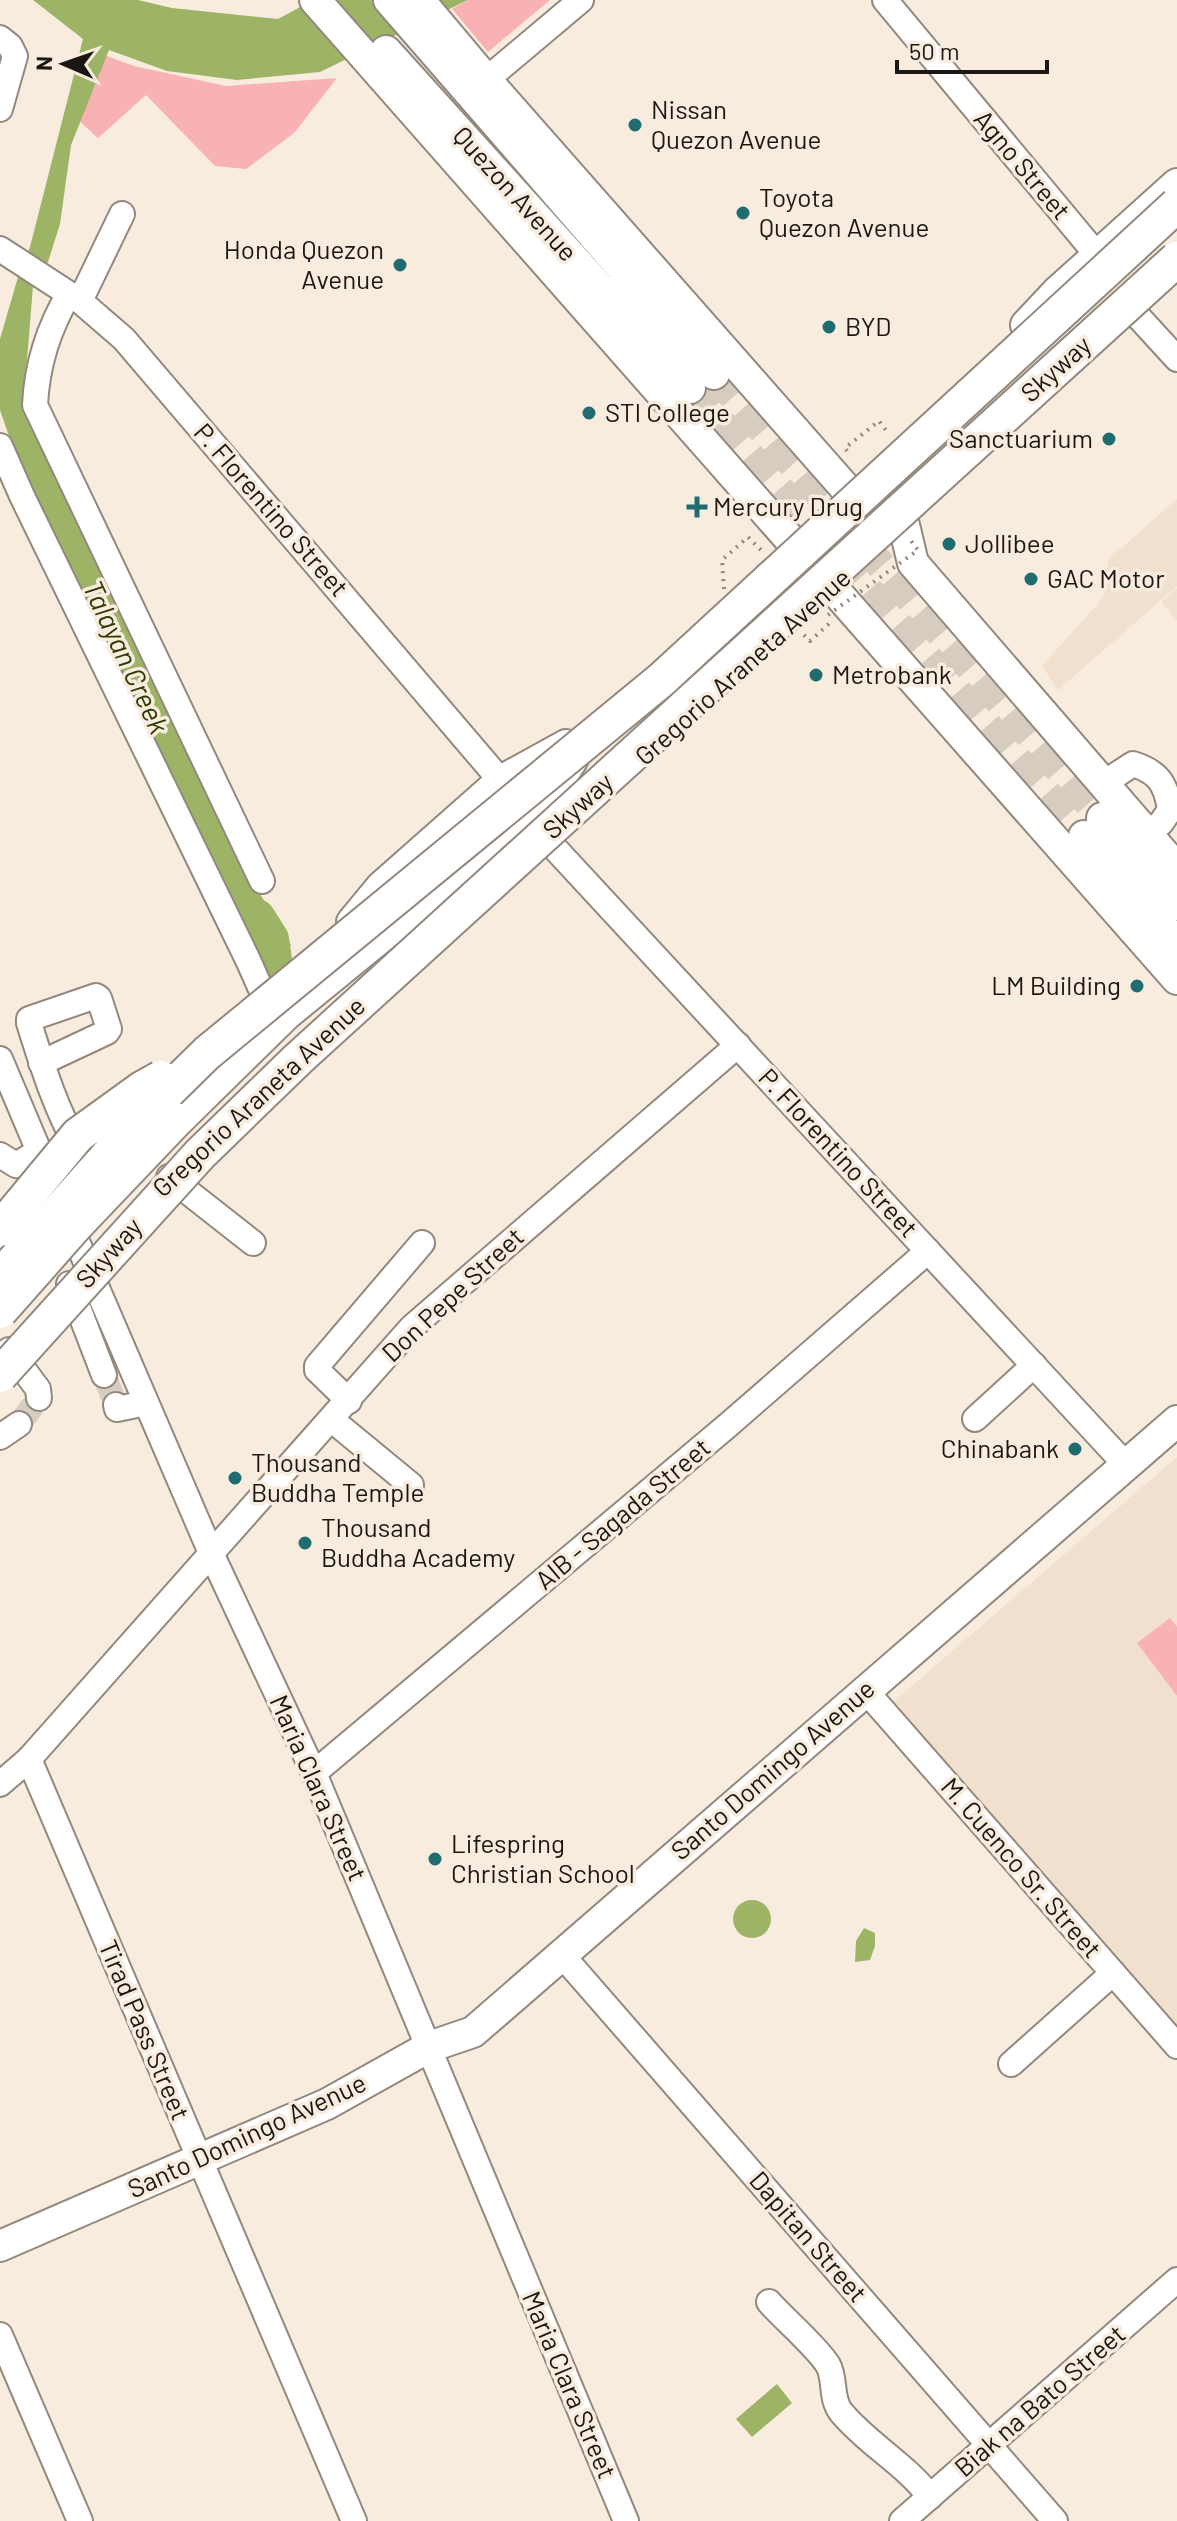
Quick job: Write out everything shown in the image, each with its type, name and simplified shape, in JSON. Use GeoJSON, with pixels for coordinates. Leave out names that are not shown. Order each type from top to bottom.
{"type":"FeatureCollection","features":[{"type":"Feature","properties":{"kind":"highway","name":"Skyway"},"geometry":{"type":"LineString","coordinates":[[0,1280],[146,1113],[207,1053],[661,680],[1177,205]]}},
{"type":"Feature","properties":{"kind":"highway"},"geometry":{"type":"LineString","coordinates":[[1029,323],[1072,308],[1177,215]]}},
{"type":"Feature","properties":{"kind":"highway","name":"Skyway"},"geometry":{"type":"LineString","coordinates":[[3,1362],[200,1154],[298,1059],[1177,257]]}},
{"type":"Feature","properties":{"kind":"highway"},"geometry":{"type":"LineString","coordinates":[[1140,305],[1177,257]]}},
{"type":"Feature","properties":{"kind":"highway"},"geometry":{"type":"LineString","coordinates":[[0,1311],[75,1226],[197,1099],[275,1007],[541,804],[586,734]]}},
{"type":"Feature","properties":{"kind":"highway"},"geometry":{"type":"LineString","coordinates":[[0,1227],[78,1135],[143,1088],[207,1053]]}},
{"type":"Feature","properties":{"kind":"main road"},"geometry":{"type":"LineString","coordinates":[[315,0],[382,62],[777,547],[831,587],[1177,979]]}},
{"type":"Feature","properties":{"kind":"main road","name":"Quezon Avenue"},"geometry":{"type":"LineString","coordinates":[[341,0],[382,62],[702,381],[426,20],[389,0]]}},
{"type":"Feature","properties":{"kind":"main road"},"geometry":{"type":"LineString","coordinates":[[426,20],[486,80],[847,490]]}},
{"type":"Feature","properties":{"kind":"main road"},"geometry":{"type":"LineString","coordinates":[[315,967],[517,806],[777,547],[847,490],[895,442],[1029,323],[1057,292],[1177,184]]}},
{"type":"Feature","properties":{"kind":"main road","name":"Gregorio Araneta Avenue"},"geometry":{"type":"LineString","coordinates":[[3,1362],[77,1271],[262,1087],[549,842],[831,587],[910,527],[1177,273]]}},
{"type":"Feature","properties":{"kind":"main road"},"geometry":{"type":"LineString","coordinates":[[831,587],[847,490]]}},
{"type":"Feature","properties":{"kind":"main road"},"geometry":{"type":"LineString","coordinates":[[910,527],[905,540],[913,563],[1177,869]]}},
{"type":"Feature","properties":{"kind":"main road"},"geometry":{"type":"LineString","coordinates":[[0,1280],[169,1095],[275,1007],[315,967],[381,887],[501,781],[586,734]]}},
{"type":"Feature","properties":{"kind":"main road"},"geometry":{"type":"LineString","coordinates":[[1177,905],[1093,827],[1177,944]]}},
{"type":"Feature","properties":{"kind":"main road","name":"Santo Domingo Avenue"},"geometry":{"type":"LineString","coordinates":[[0,2246],[327,2104],[429,2047],[473,2032],[1177,1421]]}},
{"type":"Feature","properties":{"kind":"street"},"geometry":{"type":"LineString","coordinates":[[486,80],[581,0]]}},
{"type":"Feature","properties":{"kind":"street","name":"Agno Street"},"geometry":{"type":"LineString","coordinates":[[885,0],[1097,255]]}},
{"type":"Feature","properties":{"kind":"street"},"geometry":{"type":"LineString","coordinates":[[0,38],[10,46],[15,56],[0,109]]}},
{"type":"Feature","properties":{"kind":"street"},"geometry":{"type":"LineString","coordinates":[[122,214],[74,298],[49,330],[36,379],[35,405],[262,881]]}},
{"type":"Feature","properties":{"kind":"street","name":"P. Florentino Street"},"geometry":{"type":"LineString","coordinates":[[10,255],[74,298],[124,339],[501,781]]}},
{"type":"Feature","properties":{"kind":"street"},"geometry":{"type":"LineString","coordinates":[[1140,305],[1177,359]]}},
{"type":"Feature","properties":{"kind":"street"},"geometry":{"type":"LineString","coordinates":[[0,446],[248,960],[275,1007]]}},
{"type":"Feature","properties":{"kind":"street"},"geometry":{"type":"LineString","coordinates":[[1104,783],[1133,764],[1152,770],[1167,792],[1170,810],[1161,823],[1147,833]]}},
{"type":"Feature","properties":{"kind":"street","name":"P. Florentino Street"},"geometry":{"type":"LineString","coordinates":[[549,842],[1126,1465]]}},
{"type":"Feature","properties":{"kind":"street","name":"Don Pepe Street"},"geometry":{"type":"LineString","coordinates":[[0,1784],[29,1759],[412,1327],[738,1045]]}},
{"type":"Feature","properties":{"kind":"street","name":"Maria Clara Street"},"geometry":{"type":"LineString","coordinates":[[0,1059],[5,1089],[39,1151],[63,1209],[77,1271],[112,1322],[211,1553],[314,1773],[626,2521]]}},
{"type":"Feature","properties":{"kind":"street"},"geometry":{"type":"LineString","coordinates":[[41,1063],[69,1134],[94,1176]]}},
{"type":"Feature","properties":{"kind":"street"},"geometry":{"type":"LineString","coordinates":[[0,1155],[16,1165],[39,1151]]}},
{"type":"Feature","properties":{"kind":"street"},"geometry":{"type":"LineString","coordinates":[[169,1177],[253,1243]]}},
{"type":"Feature","properties":{"kind":"street"},"geometry":{"type":"LineString","coordinates":[[0,1227],[30,1247]]}},
{"type":"Feature","properties":{"kind":"street"},"geometry":{"type":"LineString","coordinates":[[349,1401],[317,1370],[317,1366],[422,1243]]}},
{"type":"Feature","properties":{"kind":"street","name":"AIB - Sagada Street"},"geometry":{"type":"LineString","coordinates":[[314,1773],[727,1426],[928,1251]]}},
{"type":"Feature","properties":{"kind":"street"},"geometry":{"type":"LineString","coordinates":[[77,1271],[101,1366],[112,1322]]}},
{"type":"Feature","properties":{"kind":"street"},"geometry":{"type":"LineString","coordinates":[[3,1362],[38,1389],[39,1398]]}},
{"type":"Feature","properties":{"kind":"street"},"geometry":{"type":"LineString","coordinates":[[975,1419],[1034,1365]]}},
{"type":"Feature","properties":{"kind":"street"},"geometry":{"type":"LineString","coordinates":[[116,1405],[117,1409],[146,1403]]}},
{"type":"Feature","properties":{"kind":"street"},"geometry":{"type":"LineString","coordinates":[[332,1420],[411,1485]]}},
{"type":"Feature","properties":{"kind":"street","name":"M. Cuenco Sr. Street"},"geometry":{"type":"LineString","coordinates":[[865,1690],[1177,2046]]}},
{"type":"Feature","properties":{"kind":"street","name":"Tirad Pass Street"},"geometry":{"type":"LineString","coordinates":[[29,1759],[354,2521]]}},
{"type":"Feature","properties":{"kind":"street","name":"Dapitan Street"},"geometry":{"type":"LineString","coordinates":[[561,1954],[1055,2521]]}},
{"type":"Feature","properties":{"kind":"street"},"geometry":{"type":"LineString","coordinates":[[1011,2064],[1113,1973]]}},
{"type":"Feature","properties":{"kind":"street","name":"Biak na Bato Street"},"geometry":{"type":"LineString","coordinates":[[902,2521],[1177,2280]]}},
{"type":"Feature","properties":{"kind":"street"},"geometry":{"type":"LineString","coordinates":[[769,2302],[830,2369],[836,2403],[841,2411],[870,2443],[922,2485],[930,2497]]}},
{"type":"Feature","properties":{"kind":"street"},"geometry":{"type":"LineString","coordinates":[[0,2335],[80,2521]]}},
{"type":"Feature","properties":{"kind":"path"},"geometry":{"type":"LineString","coordinates":[[845,448],[879,421],[895,442]]}},
{"type":"Feature","properties":{"kind":"path"},"geometry":{"type":"LineString","coordinates":[[910,527],[917,553]]}},
{"type":"Feature","properties":{"kind":"path"},"geometry":{"type":"LineString","coordinates":[[724,602],[722,560],[748,537],[777,547]]}},
{"type":"Feature","properties":{"kind":"path"},"geometry":{"type":"LineString","coordinates":[[803,635],[810,641],[831,622]]}},
{"type":"Feature","properties":{"kind":"shaded area"},"geometry":{"type":"Polygon","coordinates":[[[468,0],[550,0],[488,52],[452,9],[468,0]]]}},
{"type":"Feature","properties":{"kind":"shaded area"},"geometry":{"type":"Polygon","coordinates":[[[93,51],[134,66],[226,86],[337,78],[294,133],[246,169],[215,166],[146,95],[98,138],[76,118],[93,51]]]}},
{"type":"Feature","properties":{"kind":"shaded area"},"geometry":{"type":"Polygon","coordinates":[[[1177,499],[1177,586],[1058,690],[1042,666],[1103,598],[1109,559],[1177,499]]]}},
{"type":"Feature","properties":{"kind":"shaded area"},"geometry":{"type":"Polygon","coordinates":[[[1177,588],[1177,621],[1161,602],[1177,588]]]}},
{"type":"Feature","properties":{"kind":"shaded area"},"geometry":{"type":"Polygon","coordinates":[[[1177,1457],[1177,2030],[891,1704],[1177,1457]]]}},
{"type":"Feature","properties":{"kind":"shaded area"},"geometry":{"type":"Polygon","coordinates":[[[1170,1618],[1177,1627],[1177,1696],[1137,1643],[1170,1618]]]}},
{"type":"Feature","properties":{"kind":"water"},"geometry":{"type":"Polygon","coordinates":[[[33,0],[138,0],[172,8],[278,19],[313,0],[468,0],[320,72],[237,80],[167,71],[109,50],[71,145],[60,224],[48,262],[33,286],[24,397],[26,418],[260,894],[291,945],[264,972],[15,454],[0,410],[0,339],[30,247],[83,39],[33,0]]]}},
{"type":"Feature","properties":{"kind":"water"},"geometry":{"type":"Polygon","coordinates":[[[752,1900],[766,1905],[771,1919],[766,1933],[752,1938],[738,1933],[733,1919],[738,1905],[752,1900]]]}},
{"type":"Feature","properties":{"kind":"water"},"geometry":{"type":"Polygon","coordinates":[[[864,1928],[875,1933],[875,1946],[870,1960],[855,1962],[856,1941],[864,1928]]]}},
{"type":"Feature","properties":{"kind":"water"},"geometry":{"type":"Polygon","coordinates":[[[777,2384],[792,2403],[752,2437],[736,2419],[777,2384]]]}},
{"type":"Feature","properties":{"kind":"waterway","name":"Talayan Creek"},"geometry":{"type":"LineString","coordinates":[[257,917],[271,939],[280,1001],[274,1020]]}},
{"type":"Feature","properties":{"kind":"tunnel"},"geometry":{"type":"LineString","coordinates":[[714,374],[1102,818]]}},
{"type":"Feature","properties":{"kind":"tunnel"},"geometry":{"type":"LineString","coordinates":[[690,388],[1084,836]]}},
{"type":"Feature","properties":{"kind":"tunnel"},"geometry":{"type":"LineString","coordinates":[[104,1375],[116,1405]]}},
{"type":"Feature","properties":{"kind":"tunnel"},"geometry":{"type":"LineString","coordinates":[[19,1424],[39,1398]]}},
{"type":"Feature","properties":{"kind":"place","name":"Nissan Quezon Avenue"},"geometry":{"type":"Point","coordinates":[635,125]}},
{"type":"Feature","properties":{"kind":"place","name":"Toyota Quezon Avenue"},"geometry":{"type":"Point","coordinates":[743,213]}},
{"type":"Feature","properties":{"kind":"place","name":"Honda Quezon Avenue"},"geometry":{"type":"Point","coordinates":[400,265]}},
{"type":"Feature","properties":{"kind":"place","name":"BYD"},"geometry":{"type":"Point","coordinates":[829,327]}},
{"type":"Feature","properties":{"kind":"place","name":"STI College"},"geometry":{"type":"Point","coordinates":[589,413]}},
{"type":"Feature","properties":{"kind":"place","name":"Sanctuarium"},"geometry":{"type":"Point","coordinates":[1109,439]}},
{"type":"Feature","properties":{"kind":"place","name":"Mercury Drug"},"geometry":{"type":"Point","coordinates":[697,507]}},
{"type":"Feature","properties":{"kind":"place","name":"Jollibee"},"geometry":{"type":"Point","coordinates":[949,544]}},
{"type":"Feature","properties":{"kind":"place","name":"GAC Motor"},"geometry":{"type":"Point","coordinates":[1031,579]}},
{"type":"Feature","properties":{"kind":"place","name":"Metrobank"},"geometry":{"type":"Point","coordinates":[816,675]}},
{"type":"Feature","properties":{"kind":"place","name":"LM Building"},"geometry":{"type":"Point","coordinates":[1137,986]}},
{"type":"Feature","properties":{"kind":"place","name":"Chinabank"},"geometry":{"type":"Point","coordinates":[1075,1449]}},
{"type":"Feature","properties":{"kind":"place","name":"Thousand Buddha Temple"},"geometry":{"type":"Point","coordinates":[235,1478]}},
{"type":"Feature","properties":{"kind":"place","name":"Thousand Buddha Academy"},"geometry":{"type":"Point","coordinates":[305,1543]}},
{"type":"Feature","properties":{"kind":"place","name":"Lifespring Christian School"},"geometry":{"type":"Point","coordinates":[435,1859]}}]}
